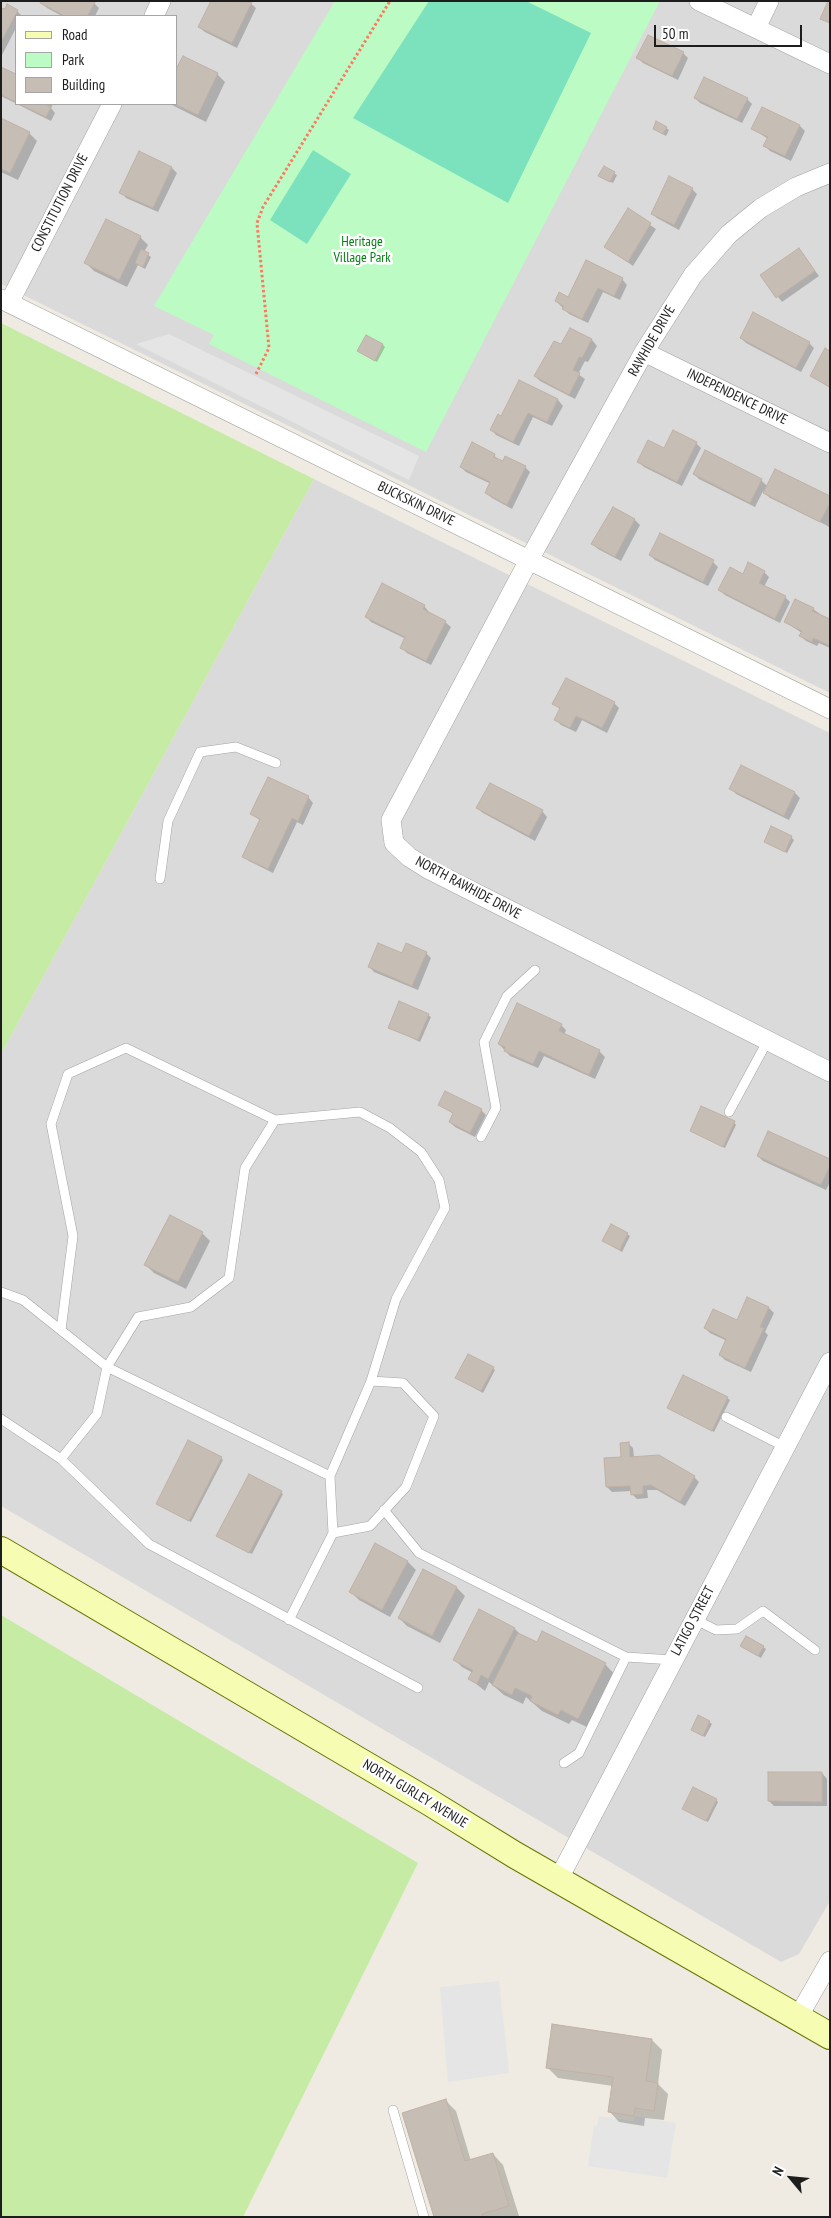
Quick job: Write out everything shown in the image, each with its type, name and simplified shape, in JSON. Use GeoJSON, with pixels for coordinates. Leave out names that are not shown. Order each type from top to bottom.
{"type":"FeatureCollection","features":[{"type":"Feature","properties":{"kind":"street"},"geometry":{"type":"LineString","coordinates":[[154,15],[161,1]]}},
{"type":"Feature","properties":{"kind":"street"},"geometry":{"type":"LineString","coordinates":[[699,1],[830,64]]}},
{"type":"Feature","properties":{"kind":"street"},"geometry":{"type":"LineString","coordinates":[[756,28],[769,1]]}},
{"type":"Feature","properties":{"kind":"street","name":"CONSTITUTION DRIVE"},"geometry":{"type":"LineString","coordinates":[[5,301],[111,105]]}},
{"type":"Feature","properties":{"kind":"street","name":"RAWHIDE DRIVE"},"geometry":{"type":"LineString","coordinates":[[529,560],[644,352],[693,275],[729,234],[761,208],[796,187],[830,173]]}},
{"type":"Feature","properties":{"kind":"street","name":"BUCKSKIN DRIVE"},"geometry":{"type":"LineString","coordinates":[[5,301],[830,709]]}},
{"type":"Feature","properties":{"kind":"street","name":"INDEPENDENCE DRIVE"},"geometry":{"type":"LineString","coordinates":[[644,352],[830,443]]}},
{"type":"Feature","properties":{"kind":"street","name":"NORTH RAWHIDE DRIVE"},"geometry":{"type":"LineString","coordinates":[[529,560],[400,799],[391,820],[394,843],[408,857],[428,869],[830,1072]]}},
{"type":"Feature","properties":{"kind":"street","name":"LATIGO STREET"},"geometry":{"type":"LineString","coordinates":[[558,1880],[830,1362]]}},
{"type":"Feature","properties":{"kind":"street","name":"NORTH GURLEY AVENUE"},"geometry":{"type":"LineString","coordinates":[[1,1550],[558,1880],[797,2019],[830,2036]]}},
{"type":"Feature","properties":{"kind":"street"},"geometry":{"type":"LineString","coordinates":[[797,2019],[830,1960]]}},
{"type":"Feature","properties":{"kind":"lane"},"geometry":{"type":"LineString","coordinates":[[160,879],[168,821],[200,752],[236,747],[276,763]]}},
{"type":"Feature","properties":{"kind":"lane"},"geometry":{"type":"LineString","coordinates":[[481,1137],[496,1108],[484,1042],[507,996],[535,970]]}},
{"type":"Feature","properties":{"kind":"lane"},"geometry":{"type":"LineString","coordinates":[[729,1112],[768,1040]]}},
{"type":"Feature","properties":{"kind":"lane"},"geometry":{"type":"LineString","coordinates":[[60,1330],[72,1236],[51,1124],[68,1074],[126,1048],[275,1120],[360,1112],[390,1128],[421,1152],[438,1180],[445,1208],[396,1299],[371,1380],[330,1476],[333,1533],[289,1620]]}},
{"type":"Feature","properties":{"kind":"lane"},"geometry":{"type":"LineString","coordinates":[[61,1459],[97,1414],[107,1367],[138,1317],[191,1307],[229,1278],[245,1168],[275,1120]]}},
{"type":"Feature","properties":{"kind":"lane"},"geometry":{"type":"LineString","coordinates":[[1,1292],[23,1300],[107,1367],[330,1476]]}},
{"type":"Feature","properties":{"kind":"lane"},"geometry":{"type":"LineString","coordinates":[[333,1533],[370,1526],[406,1487],[434,1416],[403,1383],[371,1380]]}},
{"type":"Feature","properties":{"kind":"lane"},"geometry":{"type":"LineString","coordinates":[[726,1416],[785,1447]]}},
{"type":"Feature","properties":{"kind":"lane"},"geometry":{"type":"LineString","coordinates":[[1,1419],[61,1459],[149,1544],[418,1688]]}},
{"type":"Feature","properties":{"kind":"lane"},"geometry":{"type":"LineString","coordinates":[[384,1510],[419,1553],[626,1657],[673,1660]]}},
{"type":"Feature","properties":{"kind":"lane"},"geometry":{"type":"LineString","coordinates":[[694,1619],[716,1630],[737,1629],[763,1611],[815,1650]]}},
{"type":"Feature","properties":{"kind":"lane"},"geometry":{"type":"LineString","coordinates":[[564,1763],[579,1753],[626,1657]]}},
{"type":"Feature","properties":{"kind":"lane"},"geometry":{"type":"LineString","coordinates":[[392,2110],[424,2217]]}},
{"type":"Feature","properties":{"kind":"path"},"geometry":{"type":"LineString","coordinates":[[256,374],[269,348],[257,223],[264,208],[390,1]]}},
{"type":"Feature","properties":{"kind":"shaded area"},"geometry":{"type":"Polygon","coordinates":[[[1,1],[830,1],[830,693],[1,284],[1,1]]]}},
{"type":"Feature","properties":{"kind":"shaded area"},"geometry":{"type":"Polygon","coordinates":[[[169,334],[419,456],[409,480],[136,344],[169,334]]]}},
{"type":"Feature","properties":{"kind":"shaded area"},"geometry":{"type":"Polygon","coordinates":[[[314,479],[830,733],[830,1901],[799,1954],[781,1962],[1,1506],[1,1054],[314,479]]]}},
{"type":"Feature","properties":{"kind":"shaded area"},"geometry":{"type":"Polygon","coordinates":[[[499,1981],[509,2073],[448,2082],[440,1987],[499,1981]]]}},
{"type":"Feature","properties":{"kind":"shaded area"},"geometry":{"type":"Polygon","coordinates":[[[599,2116],[633,2121],[634,2116],[676,2123],[667,2178],[588,2166],[594,2125],[597,2126],[599,2116]]]}},
{"type":"Feature","properties":{"kind":"green space","name":"Heritage Village Park"},"geometry":{"type":"Polygon","coordinates":[[[335,1],[660,1],[426,452],[209,344],[214,335],[154,306],[335,1]]]}},
{"type":"Feature","properties":{"kind":"green space"},"geometry":{"type":"Polygon","coordinates":[[[429,1],[526,1],[591,33],[508,203],[353,118],[429,1]]]}},
{"type":"Feature","properties":{"kind":"green space"},"geometry":{"type":"Polygon","coordinates":[[[313,150],[351,174],[307,244],[270,220],[313,150]]]}},
{"type":"Feature","properties":{"kind":"green space"},"geometry":{"type":"Polygon","coordinates":[[[1,323],[314,479],[1,1054],[1,323]]]}},
{"type":"Feature","properties":{"kind":"green space"},"geometry":{"type":"Polygon","coordinates":[[[1,1615],[418,1863],[243,2217],[1,2217],[1,1615]]]}},
{"type":"Feature","properties":{"kind":"building"},"geometry":{"type":"Polygon","coordinates":[[[41,1],[95,2],[88,15],[63,15],[40,3],[41,1]]]}},
{"type":"Feature","properties":{"kind":"building"},"geometry":{"type":"Polygon","coordinates":[[[211,1],[252,2],[232,43],[198,27],[211,1]]]}},
{"type":"Feature","properties":{"kind":"building"},"geometry":{"type":"Polygon","coordinates":[[[828,1],[830,1],[830,23],[820,19],[828,1]]]}},
{"type":"Feature","properties":{"kind":"building"},"geometry":{"type":"Polygon","coordinates":[[[7,4],[18,10],[1,42],[1,8],[5,9],[7,4]]]}},
{"type":"Feature","properties":{"kind":"building"},"geometry":{"type":"Polygon","coordinates":[[[648,35],[684,52],[672,76],[636,58],[648,35]]]}},
{"type":"Feature","properties":{"kind":"building"},"geometry":{"type":"Polygon","coordinates":[[[183,56],[218,73],[198,115],[177,105],[178,65],[183,56]]]}},
{"type":"Feature","properties":{"kind":"building"},"geometry":{"type":"Polygon","coordinates":[[[1,67],[15,74],[15,102],[1,95],[1,67]]]}},
{"type":"Feature","properties":{"kind":"building"},"geometry":{"type":"Polygon","coordinates":[[[704,77],[748,98],[737,119],[694,98],[704,77]]]}},
{"type":"Feature","properties":{"kind":"building"},"geometry":{"type":"Polygon","coordinates":[[[21,105],[47,105],[51,107],[46,117],[21,105]]]}},
{"type":"Feature","properties":{"kind":"building"},"geometry":{"type":"Polygon","coordinates":[[[762,107],[800,125],[785,156],[763,146],[768,137],[751,129],[762,107]]]}},
{"type":"Feature","properties":{"kind":"building"},"geometry":{"type":"Polygon","coordinates":[[[1,118],[30,132],[10,173],[1,169],[1,118]]]}},
{"type":"Feature","properties":{"kind":"building"},"geometry":{"type":"Polygon","coordinates":[[[656,121],[667,127],[663,134],[653,129],[656,121]]]}},
{"type":"Feature","properties":{"kind":"building"},"geometry":{"type":"Polygon","coordinates":[[[139,151],[172,167],[153,208],[119,193],[139,151]]]}},
{"type":"Feature","properties":{"kind":"building"},"geometry":{"type":"Polygon","coordinates":[[[604,166],[615,172],[610,182],[598,176],[604,166]]]}},
{"type":"Feature","properties":{"kind":"building"},"geometry":{"type":"Polygon","coordinates":[[[669,176],[693,188],[674,225],[651,214],[669,176]]]}},
{"type":"Feature","properties":{"kind":"building"},"geometry":{"type":"Polygon","coordinates":[[[628,208],[651,223],[628,262],[604,247],[628,208]]]}},
{"type":"Feature","properties":{"kind":"building"},"geometry":{"type":"Polygon","coordinates":[[[106,219],[141,236],[119,280],[84,263],[106,219]]]}},
{"type":"Feature","properties":{"kind":"building"},"geometry":{"type":"Polygon","coordinates":[[[799,248],[815,271],[776,298],[760,275],[799,248]]]}},
{"type":"Feature","properties":{"kind":"building"},"geometry":{"type":"Polygon","coordinates":[[[141,249],[149,253],[143,267],[135,263],[141,249]]]}},
{"type":"Feature","properties":{"kind":"building"},"geometry":{"type":"Polygon","coordinates":[[[586,260],[623,278],[614,296],[598,288],[582,319],[562,309],[564,306],[555,301],[559,292],[568,297],[586,260]]]}},
{"type":"Feature","properties":{"kind":"building"},"geometry":{"type":"Polygon","coordinates":[[[753,312],[810,342],[796,368],[740,338],[753,312]]]}},
{"type":"Feature","properties":{"kind":"building"},"geometry":{"type":"Polygon","coordinates":[[[570,328],[592,339],[582,358],[579,357],[573,370],[580,373],[569,395],[534,376],[554,341],[561,344],[570,328]]]}},
{"type":"Feature","properties":{"kind":"building"},"geometry":{"type":"Polygon","coordinates":[[[366,335],[383,344],[375,361],[357,351],[366,335]]]}},
{"type":"Feature","properties":{"kind":"building"},"geometry":{"type":"Polygon","coordinates":[[[825,348],[830,351],[830,387],[810,376],[825,348]]]}},
{"type":"Feature","properties":{"kind":"building"},"geometry":{"type":"Polygon","coordinates":[[[519,380],[558,399],[547,422],[528,413],[513,442],[490,430],[498,414],[501,416],[519,380]]]}},
{"type":"Feature","properties":{"kind":"building"},"geometry":{"type":"Polygon","coordinates":[[[673,430],[697,442],[677,482],[637,462],[648,440],[664,448],[673,430]]]}},
{"type":"Feature","properties":{"kind":"building"},"geometry":{"type":"Polygon","coordinates":[[[472,442],[495,454],[494,457],[503,461],[505,456],[526,466],[507,505],[485,493],[490,482],[460,467],[472,442]]]}},
{"type":"Feature","properties":{"kind":"building"},"geometry":{"type":"Polygon","coordinates":[[[705,450],[762,479],[750,503],[693,474],[705,450]]]}},
{"type":"Feature","properties":{"kind":"building"},"geometry":{"type":"Polygon","coordinates":[[[775,469],[830,496],[830,503],[820,522],[763,493],[775,469]]]}},
{"type":"Feature","properties":{"kind":"building"},"geometry":{"type":"Polygon","coordinates":[[[613,507],[635,519],[615,557],[591,544],[613,507]]]}},
{"type":"Feature","properties":{"kind":"building"},"geometry":{"type":"Polygon","coordinates":[[[660,533],[714,560],[703,582],[649,555],[660,533]]]}},
{"type":"Feature","properties":{"kind":"building"},"geometry":{"type":"Polygon","coordinates":[[[748,562],[765,571],[759,583],[786,596],[775,619],[718,590],[730,567],[743,574],[748,562]]]}},
{"type":"Feature","properties":{"kind":"building"},"geometry":{"type":"Polygon","coordinates":[[[382,583],[425,605],[423,609],[446,621],[426,661],[400,648],[405,637],[365,617],[382,583]]]}},
{"type":"Feature","properties":{"kind":"building"},"geometry":{"type":"Polygon","coordinates":[[[795,599],[814,608],[812,611],[830,619],[830,646],[813,638],[812,642],[799,636],[802,631],[784,622],[795,599]]]}},
{"type":"Feature","properties":{"kind":"building"},"geometry":{"type":"Polygon","coordinates":[[[566,678],[615,702],[602,728],[576,716],[570,728],[554,720],[560,708],[552,704],[566,678]]]}},
{"type":"Feature","properties":{"kind":"building"},"geometry":{"type":"Polygon","coordinates":[[[741,765],[795,792],[784,816],[729,789],[741,765]]]}},
{"type":"Feature","properties":{"kind":"building"},"geometry":{"type":"Polygon","coordinates":[[[268,777],[309,796],[298,821],[292,818],[268,869],[242,857],[260,819],[250,814],[268,777]]]}},
{"type":"Feature","properties":{"kind":"building"},"geometry":{"type":"Polygon","coordinates":[[[490,783],[543,810],[529,836],[476,808],[490,783]]]}},
{"type":"Feature","properties":{"kind":"building"},"geometry":{"type":"Polygon","coordinates":[[[771,826],[792,836],[785,852],[764,842],[771,826]]]}},
{"type":"Feature","properties":{"kind":"building"},"geometry":{"type":"Polygon","coordinates":[[[378,943],[402,953],[406,943],[427,952],[412,986],[368,967],[378,943]]]}},
{"type":"Feature","properties":{"kind":"building"},"geometry":{"type":"Polygon","coordinates":[[[399,1001],[429,1014],[418,1040],[388,1028],[399,1001]]]}},
{"type":"Feature","properties":{"kind":"building"},"geometry":{"type":"Polygon","coordinates":[[[517,1003],[562,1024],[559,1031],[600,1050],[589,1075],[539,1051],[533,1064],[504,1051],[505,1047],[498,1044],[517,1003]]]}},
{"type":"Feature","properties":{"kind":"building"},"geometry":{"type":"Polygon","coordinates":[[[445,1091],[482,1109],[470,1133],[449,1122],[453,1113],[438,1105],[445,1091]]]}},
{"type":"Feature","properties":{"kind":"building"},"geometry":{"type":"Polygon","coordinates":[[[701,1106],[735,1121],[723,1147],[690,1131],[701,1106]]]}},
{"type":"Feature","properties":{"kind":"building"},"geometry":{"type":"Polygon","coordinates":[[[768,1131],[830,1159],[830,1166],[821,1185],[757,1156],[768,1131]]]}},
{"type":"Feature","properties":{"kind":"building"},"geometry":{"type":"Polygon","coordinates":[[[170,1215],[203,1232],[178,1282],[144,1265],[170,1215]]]}},
{"type":"Feature","properties":{"kind":"building"},"geometry":{"type":"Polygon","coordinates":[[[611,1224],[628,1233],[620,1250],[602,1241],[611,1224]]]}},
{"type":"Feature","properties":{"kind":"building"},"geometry":{"type":"Polygon","coordinates":[[[747,1297],[769,1307],[760,1327],[764,1328],[745,1368],[719,1355],[726,1339],[704,1328],[713,1309],[737,1320],[747,1297]]]}},
{"type":"Feature","properties":{"kind":"building"},"geometry":{"type":"Polygon","coordinates":[[[468,1354],[494,1367],[481,1391],[455,1378],[468,1354]]]}},
{"type":"Feature","properties":{"kind":"building"},"geometry":{"type":"Polygon","coordinates":[[[683,1375],[728,1397],[712,1431],[667,1408],[683,1375]]]}},
{"type":"Feature","properties":{"kind":"building"},"geometry":{"type":"Polygon","coordinates":[[[188,1440],[222,1457],[189,1521],[156,1504],[188,1440]]]}},
{"type":"Feature","properties":{"kind":"building"},"geometry":{"type":"Polygon","coordinates":[[[629,1442],[630,1457],[659,1455],[695,1476],[680,1502],[651,1485],[643,1486],[643,1494],[631,1495],[630,1486],[606,1487],[604,1458],[621,1457],[620,1443],[629,1442]]]}},
{"type":"Feature","properties":{"kind":"building"},"geometry":{"type":"Polygon","coordinates":[[[249,1474],[282,1491],[249,1553],[216,1536],[249,1474]]]}},
{"type":"Feature","properties":{"kind":"building"},"geometry":{"type":"Polygon","coordinates":[[[375,1543],[408,1561],[382,1610],[349,1592],[375,1543]]]}},
{"type":"Feature","properties":{"kind":"building"},"geometry":{"type":"Polygon","coordinates":[[[423,1569],[457,1587],[432,1636],[398,1618],[423,1569]]]}},
{"type":"Feature","properties":{"kind":"building"},"geometry":{"type":"Polygon","coordinates":[[[479,1609],[515,1628],[488,1679],[481,1675],[477,1684],[468,1679],[473,1670],[453,1660],[479,1609]]]}},
{"type":"Feature","properties":{"kind":"building"},"geometry":{"type":"Polygon","coordinates":[[[542,1631],[606,1663],[578,1719],[561,1710],[558,1715],[530,1701],[532,1696],[515,1688],[512,1695],[492,1685],[518,1633],[537,1642],[542,1631]]]}},
{"type":"Feature","properties":{"kind":"building"},"geometry":{"type":"Polygon","coordinates":[[[746,1636],[764,1646],[758,1656],[740,1646],[746,1636]]]}},
{"type":"Feature","properties":{"kind":"building"},"geometry":{"type":"Polygon","coordinates":[[[698,1715],[710,1721],[703,1736],[691,1730],[698,1715]]]}},
{"type":"Feature","properties":{"kind":"building"},"geometry":{"type":"Polygon","coordinates":[[[768,1772],[822,1772],[822,1802],[768,1801],[768,1772]]]}},
{"type":"Feature","properties":{"kind":"building"},"geometry":{"type":"Polygon","coordinates":[[[693,1787],[717,1799],[706,1821],[682,1809],[693,1787]]]}},
{"type":"Feature","properties":{"kind":"building"},"geometry":{"type":"Polygon","coordinates":[[[552,2024],[652,2039],[646,2081],[658,2083],[654,2111],[635,2108],[634,2116],[608,2112],[613,2077],[546,2068],[552,2024]]]}},
{"type":"Feature","properties":{"kind":"building"},"geometry":{"type":"Polygon","coordinates":[[[446,2099],[465,2161],[493,2153],[509,2206],[482,2214],[483,2217],[434,2217],[402,2113],[446,2099]]]}}]}
